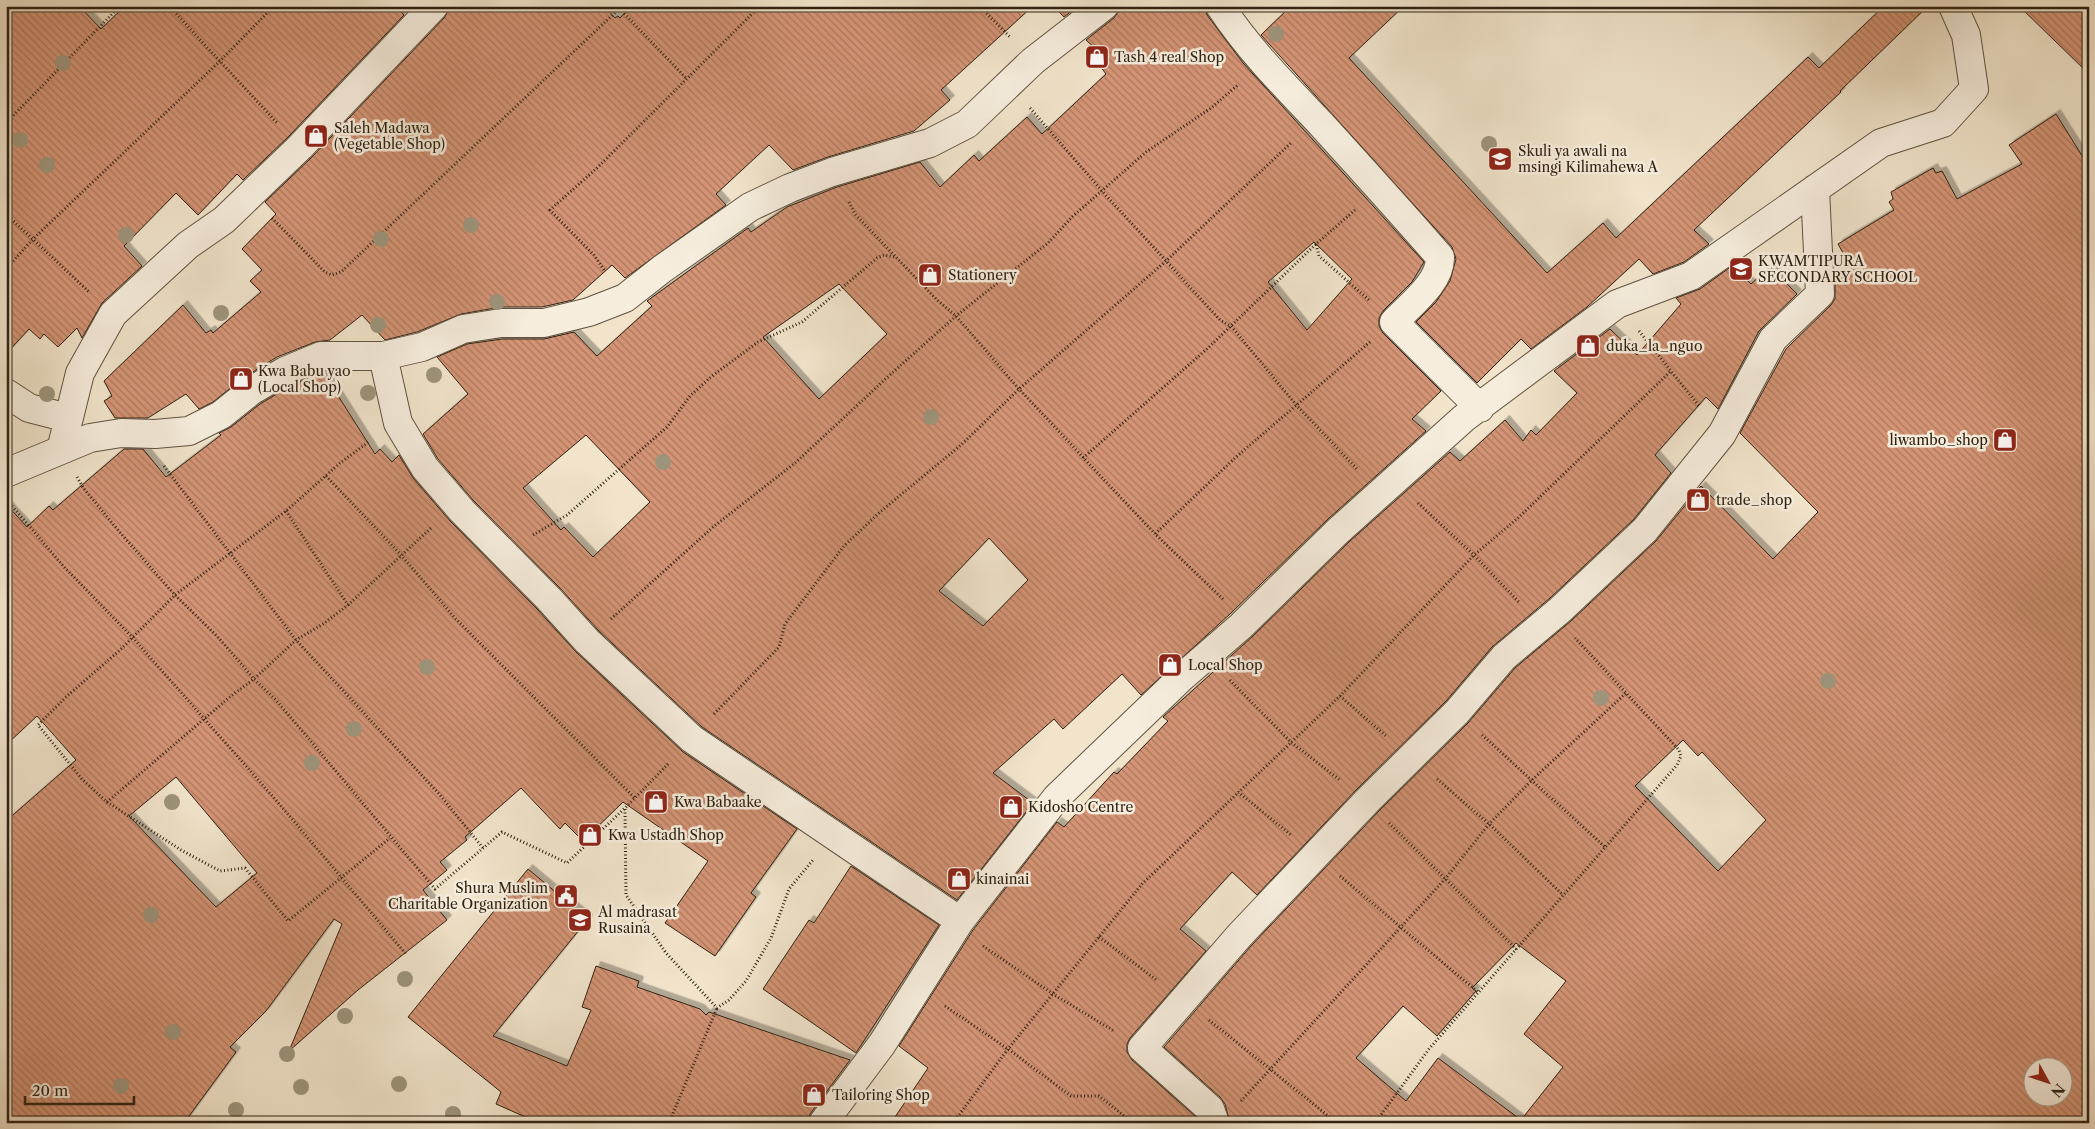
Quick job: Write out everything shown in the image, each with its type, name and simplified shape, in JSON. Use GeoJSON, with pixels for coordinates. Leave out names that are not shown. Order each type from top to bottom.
{"type":"FeatureCollection","features":[{"type":"Feature","properties":{"kind":"street"},"geometry":{"type":"LineString","coordinates":[[61,450],[80,373],[113,314],[188,245],[224,220],[250,196],[300,147],[434,6]]}},
{"type":"Feature","properties":{"kind":"street"},"geometry":{"type":"LineString","coordinates":[[6,473],[90,438],[121,433],[155,434],[189,431],[221,415],[251,391],[285,371],[321,356],[383,356],[422,346],[463,329],[501,323],[544,323],[589,312],[625,298],[662,269],[750,207],[790,188],[832,172],[930,144],[967,124],[1033,61],[1104,6]]}},
{"type":"Feature","properties":{"kind":"street"},"geometry":{"type":"LineString","coordinates":[[1220,6],[1240,37],[1440,257],[1441,265],[1436,278],[1394,322],[1480,408]]}},
{"type":"Feature","properties":{"kind":"street"},"geometry":{"type":"LineString","coordinates":[[823,1123],[882,1044],[958,924],[1057,797],[1181,678],[1241,626],[1338,531],[1464,418],[1480,408],[1617,304],[1690,276],[1881,144],[1942,123],[1974,88],[1966,35],[1953,6]]}},
{"type":"Feature","properties":{"kind":"street"},"geometry":{"type":"LineString","coordinates":[[1215,1123],[1210,1109],[1142,1048],[1239,936],[1317,856],[1367,801],[1457,712],[1504,658],[1548,621],[1645,530],[1722,434],[1773,339],[1820,294],[1815,189]]}},
{"type":"Feature","properties":{"kind":"street"},"geometry":{"type":"LineString","coordinates":[[383,356],[398,423],[425,468],[456,504],[587,642],[692,739],[842,841],[958,924]]}},
{"type":"Feature","properties":{"kind":"street"},"geometry":{"type":"LineString","coordinates":[[6,393],[29,408],[68,418]]}},
{"type":"Feature","properties":{"kind":"path"},"geometry":{"type":"LineString","coordinates":[[6,123],[120,6]]}},
{"type":"Feature","properties":{"kind":"path"},"geometry":{"type":"LineString","coordinates":[[169,6],[300,147]]}},
{"type":"Feature","properties":{"kind":"path"},"geometry":{"type":"LineString","coordinates":[[6,269],[33,239],[220,61],[274,6]]}},
{"type":"Feature","properties":{"kind":"path"},"geometry":{"type":"LineString","coordinates":[[625,298],[594,255],[550,210],[597,168],[760,6]]}},
{"type":"Feature","properties":{"kind":"path"},"geometry":{"type":"LineString","coordinates":[[979,6],[1033,61]]}},
{"type":"Feature","properties":{"kind":"path"},"geometry":{"type":"LineString","coordinates":[[250,196],[325,272],[332,275],[341,272],[619,7],[687,79]]}},
{"type":"Feature","properties":{"kind":"path"},"geometry":{"type":"LineString","coordinates":[[587,642],[713,527],[795,464],[956,316],[1048,243],[1072,217],[1146,152],[1211,108],[1264,64]]}},
{"type":"Feature","properties":{"kind":"path"},"geometry":{"type":"LineString","coordinates":[[1010,84],[1102,191],[1220,320],[1230,326],[1297,406],[1387,488],[1474,555],[1548,621],[1626,693],[1680,750],[1681,756],[1677,764],[1429,1049],[1375,1123]]}},
{"type":"Feature","properties":{"kind":"path"},"geometry":{"type":"LineString","coordinates":[[6,113],[11,118]]}},
{"type":"Feature","properties":{"kind":"path"},"geometry":{"type":"LineString","coordinates":[[61,450],[84,489],[175,595],[217,636],[254,679],[276,700],[390,838],[435,889],[502,832],[567,862],[636,798],[779,647],[785,624],[844,546],[880,512],[961,445],[1019,389],[1166,261],[1316,119]]}},
{"type":"Feature","properties":{"kind":"path"},"geometry":{"type":"LineString","coordinates":[[832,172],[855,214],[895,257],[956,316],[1019,389],[1155,534],[1229,605],[1241,626]]}},
{"type":"Feature","properties":{"kind":"path"},"geometry":{"type":"LineString","coordinates":[[1083,458],[1230,326],[1316,244],[1379,188]]}},
{"type":"Feature","properties":{"kind":"path"},"geometry":{"type":"LineString","coordinates":[[6,214],[113,314]]}},
{"type":"Feature","properties":{"kind":"path"},"geometry":{"type":"LineString","coordinates":[[1155,534],[1236,457],[1394,322],[1319,256],[1316,244]]}},
{"type":"Feature","properties":{"kind":"path"},"geometry":{"type":"LineString","coordinates":[[503,552],[567,515],[667,427],[690,396],[712,376],[758,342],[802,322],[876,258],[884,255],[895,257]]}},
{"type":"Feature","properties":{"kind":"path"},"geometry":{"type":"LineString","coordinates":[[1617,304],[1722,434]]}},
{"type":"Feature","properties":{"kind":"path"},"geometry":{"type":"LineString","coordinates":[[953,1123],[1008,1049],[1142,884],[1340,696],[1474,555],[1518,518],[1671,372]]}},
{"type":"Feature","properties":{"kind":"path"},"geometry":{"type":"LineString","coordinates":[[390,838],[288,921],[245,868],[220,871],[181,850],[107,802],[82,779],[38,725],[66,697],[133,638],[175,595],[286,511],[340,463],[398,423]]}},
{"type":"Feature","properties":{"kind":"path"},"geometry":{"type":"LineString","coordinates":[[140,434],[296,640],[440,795],[483,848]]}},
{"type":"Feature","properties":{"kind":"path"},"geometry":{"type":"LineString","coordinates":[[326,476],[402,556],[456,618],[636,798]]}},
{"type":"Feature","properties":{"kind":"path"},"geometry":{"type":"LineString","coordinates":[[6,500],[65,568],[133,638],[341,876],[406,954]]}},
{"type":"Feature","properties":{"kind":"path"},"geometry":{"type":"LineString","coordinates":[[107,802],[254,679],[296,640],[348,605],[456,504]]}},
{"type":"Feature","properties":{"kind":"path"},"geometry":{"type":"LineString","coordinates":[[286,511],[348,605]]}},
{"type":"Feature","properties":{"kind":"path"},"geometry":{"type":"LineString","coordinates":[[1239,1103],[1445,879],[1489,824],[1532,780],[1626,693]]}},
{"type":"Feature","properties":{"kind":"path"},"geometry":{"type":"LineString","coordinates":[[1340,696],[1489,824],[1563,895]]}},
{"type":"Feature","properties":{"kind":"path"},"geometry":{"type":"LineString","coordinates":[[1457,712],[1605,847]]}},
{"type":"Feature","properties":{"kind":"path"},"geometry":{"type":"LineString","coordinates":[[1238,792],[1479,993]]}},
{"type":"Feature","properties":{"kind":"path"},"geometry":{"type":"LineString","coordinates":[[625,808],[626,895],[666,953],[717,1008]]}},
{"type":"Feature","properties":{"kind":"path"},"geometry":{"type":"LineString","coordinates":[[668,1123],[717,1008],[729,1000],[746,981],[771,938],[789,888],[816,856],[842,841]]}},
{"type":"Feature","properties":{"kind":"path"},"geometry":{"type":"LineString","coordinates":[[958,924],[1053,994],[1142,1048]]}},
{"type":"Feature","properties":{"kind":"path"},"geometry":{"type":"LineString","coordinates":[[1099,937],[1184,1001],[1337,1123]]}},
{"type":"Feature","properties":{"kind":"path"},"geometry":{"type":"LineString","coordinates":[[918,988],[1008,1049],[1070,1096],[1099,1096],[1133,1123]]}},
{"type":"Feature","properties":{"kind":"building"},"geometry":{"type":"Polygon","coordinates":[[[6,6],[79,6],[101,29],[125,6],[395,6],[404,15],[289,136],[243,180],[237,174],[198,215],[176,193],[124,246],[142,266],[102,303],[82,338],[77,328],[58,347],[44,334],[40,339],[29,329],[6,354],[6,6]]]}},
{"type":"Feature","properties":{"kind":"building"},"geometry":{"type":"Polygon","coordinates":[[[450,6],[604,6],[615,18],[618,16],[620,18],[631,6],[1033,6],[941,90],[950,100],[914,131],[828,157],[793,170],[769,145],[716,194],[726,205],[625,278],[612,265],[573,300],[542,307],[501,307],[461,314],[417,332],[385,340],[362,315],[330,340],[315,342],[277,357],[243,378],[213,402],[199,409],[186,394],[148,418],[115,418],[104,401],[112,396],[104,381],[183,305],[206,333],[211,330],[213,333],[261,292],[250,281],[262,270],[242,249],[276,214],[265,202],[311,158],[445,17],[450,6]]]}},
{"type":"Feature","properties":{"kind":"building"},"geometry":{"type":"Polygon","coordinates":[[[1053,6],[1078,6],[1064,17],[1053,6]]]}},
{"type":"Feature","properties":{"kind":"building"},"geometry":{"type":"Polygon","coordinates":[[[1119,6],[1205,6],[1207,15],[1243,63],[1424,262],[1412,282],[1383,311],[1379,318],[1379,326],[1383,333],[1441,391],[1412,419],[1426,431],[1328,519],[1230,614],[1141,695],[1122,674],[1063,729],[1054,719],[993,773],[1033,803],[957,900],[702,727],[598,630],[560,588],[473,500],[438,459],[423,434],[468,394],[437,357],[467,344],[502,339],[544,339],[574,332],[597,356],[652,306],[647,301],[748,228],[751,232],[787,207],[837,187],[920,162],[940,187],[974,155],[979,161],[1027,117],[1042,134],[1106,74],[1091,54],[1097,50],[1086,40],[1114,18],[1119,6]],[[1314,242],[1268,282],[1307,330],[1352,279],[1314,242]],[[839,284],[763,337],[819,399],[887,334],[839,284]],[[586,435],[523,488],[561,530],[564,527],[593,557],[650,502],[586,435]],[[989,538],[939,591],[983,626],[1028,580],[989,538]]]}},
{"type":"Feature","properties":{"kind":"building"},"geometry":{"type":"Polygon","coordinates":[[[1291,6],[1404,6],[1349,58],[1547,273],[1603,223],[1616,238],[1808,57],[1819,68],[1884,6],[1928,6],[1841,92],[1694,230],[1709,244],[1684,262],[1653,274],[1639,259],[1587,307],[1531,349],[1521,339],[1477,383],[1416,322],[1436,302],[1450,281],[1456,259],[1452,247],[1261,35],[1291,6]]]}},
{"type":"Feature","properties":{"kind":"building"},"geometry":{"type":"Polygon","coordinates":[[[2019,6],[2089,6],[2089,74],[2019,6]]]}},
{"type":"Feature","properties":{"kind":"building"},"geometry":{"type":"Polygon","coordinates":[[[2056,114],[2089,167],[2089,1123],[1230,1123],[1225,1104],[1220,1097],[1164,1047],[1251,946],[1378,812],[1468,723],[1515,668],[1571,621],[1656,541],[1701,486],[1773,559],[1818,512],[1740,433],[1786,349],[1831,305],[1835,299],[1835,284],[1852,269],[1838,244],[1894,210],[1889,202],[1893,199],[1891,192],[1933,168],[1936,173],[1942,171],[1957,199],[2022,164],[2009,145],[2056,114]],[[1683,740],[1635,786],[1718,871],[1766,820],[1702,752],[1698,756],[1683,740]],[[1516,943],[1472,988],[1476,991],[1437,1036],[1403,1006],[1356,1058],[1406,1101],[1438,1058],[1521,1120],[1563,1067],[1524,1034],[1566,981],[1516,943]]]}},
{"type":"Feature","properties":{"kind":"building"},"geometry":{"type":"Polygon","coordinates":[[[1732,266],[1751,284],[1770,267],[1797,294],[1759,331],[1718,409],[1706,397],[1655,455],[1671,473],[1634,519],[1550,598],[1492,647],[1446,701],[1356,790],[1257,895],[1232,872],[1180,929],[1206,951],[1130,1038],[1127,1044],[1127,1052],[1132,1060],[1197,1118],[1198,1123],[891,1123],[928,1068],[899,1046],[973,930],[1057,822],[1064,827],[1114,772],[1117,774],[1168,721],[1163,717],[1252,637],[1349,542],[1450,452],[1460,461],[1505,420],[1523,441],[1531,430],[1536,435],[1577,393],[1554,371],[1610,329],[1637,355],[1681,304],[1676,298],[1700,289],[1732,266]]]}},
{"type":"Feature","properties":{"kind":"building"},"geometry":{"type":"Polygon","coordinates":[[[323,372],[375,454],[380,449],[392,462],[399,455],[413,478],[450,521],[538,610],[576,652],[683,752],[797,829],[751,893],[756,897],[715,956],[665,923],[708,861],[623,802],[583,841],[565,823],[560,829],[521,788],[465,837],[467,840],[440,862],[447,870],[423,890],[447,920],[358,990],[289,1051],[342,924],[334,919],[266,1011],[230,1047],[236,1052],[184,1123],[6,1123],[6,821],[76,760],[37,716],[6,745],[6,504],[27,527],[49,506],[53,510],[124,449],[143,449],[166,477],[221,435],[219,433],[231,427],[260,404],[292,385],[323,372]],[[176,777],[129,816],[216,907],[257,873],[176,777]]]}},
{"type":"Feature","properties":{"kind":"building"},"geometry":{"type":"Polygon","coordinates":[[[851,866],[939,925],[856,1053],[763,989],[809,920],[814,923],[851,866]]]}},
{"type":"Feature","properties":{"kind":"building"},"geometry":{"type":"Polygon","coordinates":[[[528,869],[588,919],[493,1036],[567,1066],[591,1010],[582,1007],[596,966],[639,981],[637,987],[700,1009],[706,1015],[709,1012],[850,1060],[810,1114],[808,1123],[539,1123],[496,1104],[501,1092],[408,1017],[528,869]]]}},
{"type":"Feature","properties":{"kind":"place","name":"Tash 4 real Shop"},"geometry":{"type":"Point","coordinates":[1097,57]}},
{"type":"Feature","properties":{"kind":"place","name":"Saleh Madawa (Vegetable Shop)"},"geometry":{"type":"Point","coordinates":[316,136]}},
{"type":"Feature","properties":{"kind":"place","name":"Skuli ya awali na msingi Kilimahewa A"},"geometry":{"type":"Point","coordinates":[1500,159]}},
{"type":"Feature","properties":{"kind":"place","name":"KWAMTIPURA SECONDARY SCHOOL"},"geometry":{"type":"Point","coordinates":[1741,269]}},
{"type":"Feature","properties":{"kind":"place","name":"Stationery"},"geometry":{"type":"Point","coordinates":[930,275]}},
{"type":"Feature","properties":{"kind":"place","name":"duka_la_nguo"},"geometry":{"type":"Point","coordinates":[1588,346]}},
{"type":"Feature","properties":{"kind":"place","name":"Kwa Babu yao (Local Shop)"},"geometry":{"type":"Point","coordinates":[241,379]}},
{"type":"Feature","properties":{"kind":"place","name":"liwambo_shop"},"geometry":{"type":"Point","coordinates":[2005,440]}},
{"type":"Feature","properties":{"kind":"place","name":"trade_shop"},"geometry":{"type":"Point","coordinates":[1698,500]}},
{"type":"Feature","properties":{"kind":"place","name":"Local Shop"},"geometry":{"type":"Point","coordinates":[1170,665]}},
{"type":"Feature","properties":{"kind":"place","name":"Kwa Babaake"},"geometry":{"type":"Point","coordinates":[656,802]}},
{"type":"Feature","properties":{"kind":"place","name":"Kidosho Centre"},"geometry":{"type":"Point","coordinates":[1011,807]}},
{"type":"Feature","properties":{"kind":"place","name":"Kwa Ustadh Shop"},"geometry":{"type":"Point","coordinates":[590,835]}},
{"type":"Feature","properties":{"kind":"place","name":"kinainai"},"geometry":{"type":"Point","coordinates":[959,879]}},
{"type":"Feature","properties":{"kind":"place","name":"Shura Muslim Charitable Organization"},"geometry":{"type":"Point","coordinates":[566,896]}},
{"type":"Feature","properties":{"kind":"place","name":"Al madrasat Rusaina"},"geometry":{"type":"Point","coordinates":[580,920]}},
{"type":"Feature","properties":{"kind":"place","name":"Tailoring Shop"},"geometry":{"type":"Point","coordinates":[814,1095]}}]}
